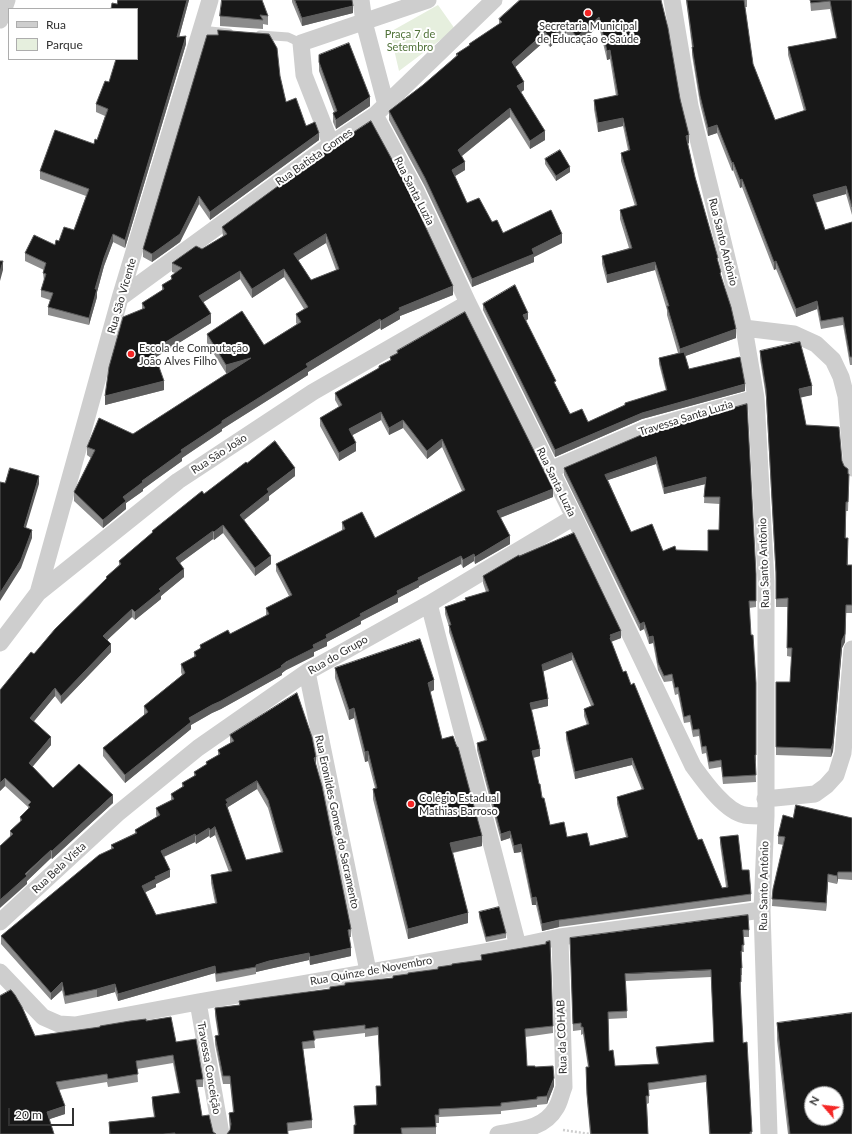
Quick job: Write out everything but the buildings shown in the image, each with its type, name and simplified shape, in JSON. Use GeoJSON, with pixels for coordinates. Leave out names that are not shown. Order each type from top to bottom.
{"type":"FeatureCollection","features":[{"type":"Feature","properties":{"kind":"street"},"geometry":{"type":"LineString","coordinates":[[0,20],[7,0]]}},
{"type":"Feature","properties":{"kind":"street","name":"Rua São Vicente"},"geometry":{"type":"LineString","coordinates":[[38,593],[120,298],[210,0]]}},
{"type":"Feature","properties":{"kind":"street","name":"Rua Santa Luzia"},"geometry":{"type":"LineString","coordinates":[[361,0],[381,110],[416,191],[468,303],[574,517],[693,766],[708,787],[724,803],[743,815],[766,816]]}},
{"type":"Feature","properties":{"kind":"street"},"geometry":{"type":"LineString","coordinates":[[331,144],[304,75],[301,43],[428,0]]}},
{"type":"Feature","properties":{"kind":"street","name":"Rua Batista Gomes"},"geometry":{"type":"LineString","coordinates":[[120,298],[331,144],[381,110],[494,0]]}},
{"type":"Feature","properties":{"kind":"street","name":"Rua Santo Antônio"},"geometry":{"type":"LineString","coordinates":[[672,0],[690,106],[744,328],[756,398],[766,581],[766,816],[762,910],[769,1134]]}},
{"type":"Feature","properties":{"kind":"street","name":"Rua São João"},"geometry":{"type":"LineString","coordinates":[[0,643],[38,593],[178,481],[313,392],[468,303]]}},
{"type":"Feature","properties":{"kind":"street"},"geometry":{"type":"LineString","coordinates":[[744,328],[794,334],[816,344],[833,360],[841,378],[846,396],[852,468]]}},
{"type":"Feature","properties":{"kind":"street","name":"Travessa Santa Luzia"},"geometry":{"type":"LineString","coordinates":[[550,470],[645,429],[756,398]]}},
{"type":"Feature","properties":{"kind":"street","name":"Rua do Grupo"},"geometry":{"type":"LineString","coordinates":[[117,814],[198,748],[307,672],[428,604],[574,517]]}},
{"type":"Feature","properties":{"kind":"street"},"geometry":{"type":"LineString","coordinates":[[428,604],[518,946]]}},
{"type":"Feature","properties":{"kind":"street"},"geometry":{"type":"LineString","coordinates":[[766,799],[814,794],[826,786],[836,775],[843,753],[852,649]]}},
{"type":"Feature","properties":{"kind":"street","name":"Rua Eronildes Gomes do Sacramento"},"geometry":{"type":"LineString","coordinates":[[307,672],[368,971]]}},
{"type":"Feature","properties":{"kind":"street","name":"Rua Bela Vista"},"geometry":{"type":"LineString","coordinates":[[0,922],[117,814]]}},
{"type":"Feature","properties":{"kind":"street","name":"Rua Quinze de Novembro"},"geometry":{"type":"LineString","coordinates":[[0,972],[43,1017],[59,1024],[75,1025],[368,971],[518,946],[560,937],[762,910]]}},
{"type":"Feature","properties":{"kind":"street","name":"Rua da COHAB"},"geometry":{"type":"LineString","coordinates":[[498,1134],[535,1127],[547,1121],[557,1108],[564,1087],[560,937]]}},
{"type":"Feature","properties":{"kind":"street","name":"Travessa Conceição"},"geometry":{"type":"LineString","coordinates":[[198,1002],[221,1134]]}},
{"type":"Feature","properties":{"kind":"lane"},"geometry":{"type":"LineString","coordinates":[[201,30],[288,37],[301,43]]}},
{"type":"Feature","properties":{"kind":"green space","name":"Praça 7 de Setembro"},"geometry":{"type":"Polygon","coordinates":[[[438,5],[455,29],[399,71],[390,32],[438,5]]]}},
{"type":"Feature","properties":{"kind":"place","name":"Secretaria Municipal de Educação e Saúde"},"geometry":{"type":"Point","coordinates":[588,13]}},
{"type":"Feature","properties":{"kind":"place","name":"Escola de Computação João Alves Filho"},"geometry":{"type":"Point","coordinates":[131,354]}},
{"type":"Feature","properties":{"kind":"place","name":"Colégio Estadual Mathias Barroso"},"geometry":{"type":"Point","coordinates":[411,804]}}]}
